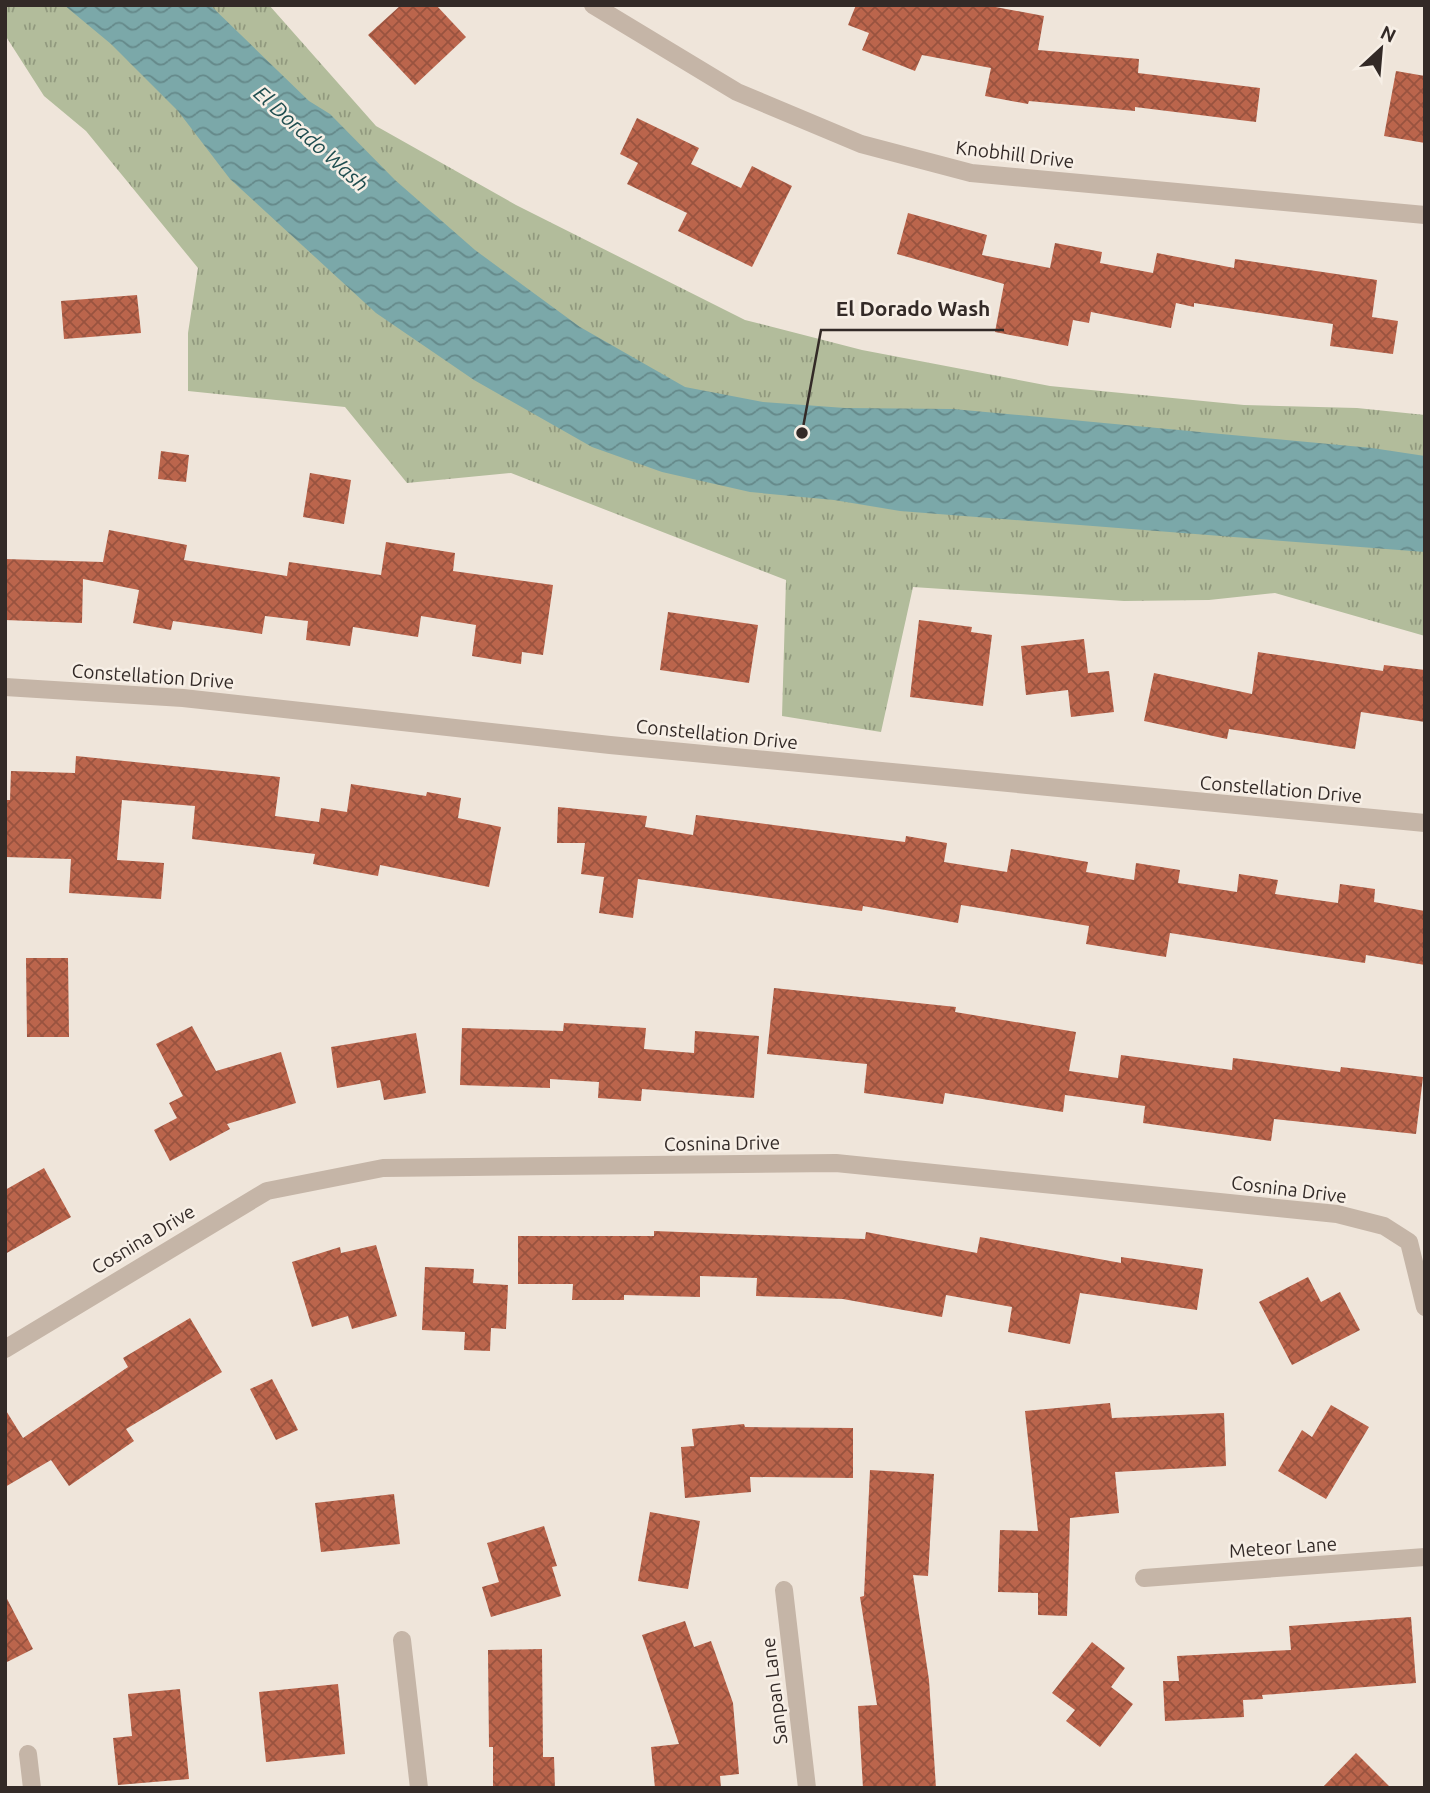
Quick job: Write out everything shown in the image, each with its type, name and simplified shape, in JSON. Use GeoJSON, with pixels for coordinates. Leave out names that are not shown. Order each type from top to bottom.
{"type":"FeatureCollection","features":[{"type":"Feature","properties":{"kind":"street","name":"Knobhill Drive"},"geometry":{"type":"LineString","coordinates":[[593,5],[737,92],[861,144],[971,173],[1425,215]]}},
{"type":"Feature","properties":{"kind":"street","name":"Constellation Drive"},"geometry":{"type":"LineString","coordinates":[[5,687],[183,698],[693,753],[1425,823]]}},
{"type":"Feature","properties":{"kind":"street","name":"Cosnina Drive"},"geometry":{"type":"LineString","coordinates":[[5,1349],[267,1191],[383,1168],[836,1163],[1337,1214],[1384,1226],[1409,1242],[1425,1307]]}},
{"type":"Feature","properties":{"kind":"street","name":"Meteor Lane"},"geometry":{"type":"LineString","coordinates":[[1144,1578],[1425,1557]]}},
{"type":"Feature","properties":{"kind":"street","name":"Sanpan Lane"},"geometry":{"type":"LineString","coordinates":[[784,1590],[807,1788]]}},
{"type":"Feature","properties":{"kind":"street"},"geometry":{"type":"LineString","coordinates":[[402,1640],[419,1788]]}},
{"type":"Feature","properties":{"kind":"street"},"geometry":{"type":"LineString","coordinates":[[29,1755],[33,1788]]}},
{"type":"Feature","properties":{"kind":"green space"},"geometry":{"type":"Polygon","coordinates":[[[5,5],[269,5],[376,126],[516,205],[745,320],[862,350],[1050,386],[1244,405],[1357,408],[1425,415],[1425,636],[1275,593],[1209,600],[1124,601],[913,587],[881,732],[782,716],[786,580],[511,473],[407,483],[345,407],[188,391],[188,333],[198,268],[86,131],[44,96],[5,35],[5,5]]]}},
{"type":"Feature","properties":{"kind":"water"},"geometry":{"type":"Polygon","coordinates":[[[64,5],[210,5],[309,101],[330,114],[395,180],[475,250],[580,327],[685,387],[763,402],[845,408],[953,409],[1372,448],[1425,456],[1425,552],[900,511],[834,500],[750,492],[662,472],[592,447],[474,380],[376,313],[230,179],[178,111],[111,44],[64,5]]]}},
{"type":"Feature","properties":{"kind":"building"},"geometry":{"type":"Polygon","coordinates":[[[401,5],[436,5],[466,37],[415,85],[368,35],[401,5]]]}},
{"type":"Feature","properties":{"kind":"building"},"geometry":{"type":"Polygon","coordinates":[[[856,5],[985,5],[1044,16],[1038,50],[1139,59],[1138,73],[1260,88],[1256,122],[1135,107],[1135,111],[1029,101],[1028,104],[985,96],[991,68],[922,55],[915,71],[862,50],[869,33],[848,25],[856,5]]]}},
{"type":"Feature","properties":{"kind":"building"},"geometry":{"type":"Polygon","coordinates":[[[1396,71],[1425,76],[1425,143],[1384,136],[1396,71]]]}},
{"type":"Feature","properties":{"kind":"building"},"geometry":{"type":"Polygon","coordinates":[[[637,118],[699,148],[691,164],[741,188],[752,166],[792,186],[752,267],[678,231],[687,213],[627,184],[638,163],[620,154],[637,118]]]}},
{"type":"Feature","properties":{"kind":"building"},"geometry":{"type":"Polygon","coordinates":[[[908,213],[987,235],[982,255],[1050,268],[1055,243],[1102,252],[1100,263],[1153,273],[1157,253],[1234,268],[1235,259],[1377,280],[1372,317],[1398,321],[1393,354],[1330,346],[1333,324],[1194,303],[1194,307],[1176,303],[1171,328],[1091,312],[1089,323],[1073,320],[1068,346],[995,332],[1004,284],[897,254],[908,213]]]}},
{"type":"Feature","properties":{"kind":"building"},"geometry":{"type":"Polygon","coordinates":[[[137,295],[141,333],[64,339],[61,301],[137,295]]]}},
{"type":"Feature","properties":{"kind":"building"},"geometry":{"type":"Polygon","coordinates":[[[161,451],[189,455],[186,482],[158,479],[161,451]]]}},
{"type":"Feature","properties":{"kind":"building"},"geometry":{"type":"Polygon","coordinates":[[[310,473],[351,480],[344,524],[303,517],[310,473]]]}},
{"type":"Feature","properties":{"kind":"building"},"geometry":{"type":"Polygon","coordinates":[[[109,530],[187,545],[184,560],[287,576],[289,562],[381,575],[386,542],[455,553],[453,571],[553,585],[543,655],[522,652],[521,664],[472,656],[476,625],[421,616],[418,637],[353,627],[350,646],[306,640],[308,621],[265,616],[262,634],[173,621],[171,630],[133,623],[139,590],[83,579],[82,623],[5,620],[5,559],[103,562],[109,530]]]}},
{"type":"Feature","properties":{"kind":"building"},"geometry":{"type":"Polygon","coordinates":[[[668,612],[758,625],[749,683],[660,670],[668,612]]]}},
{"type":"Feature","properties":{"kind":"building"},"geometry":{"type":"Polygon","coordinates":[[[919,620],[972,627],[971,632],[992,635],[983,706],[910,697],[919,620]]]}},
{"type":"Feature","properties":{"kind":"building"},"geometry":{"type":"Polygon","coordinates":[[[1084,639],[1088,673],[1109,671],[1114,712],[1071,717],[1068,690],[1026,695],[1021,646],[1084,639]]]}},
{"type":"Feature","properties":{"kind":"building"},"geometry":{"type":"Polygon","coordinates":[[[1258,652],[1383,671],[1384,665],[1425,670],[1425,722],[1361,712],[1355,749],[1229,729],[1227,739],[1144,721],[1154,673],[1252,694],[1258,652]]]}},
{"type":"Feature","properties":{"kind":"building"},"geometry":{"type":"Polygon","coordinates":[[[76,756],[280,777],[275,816],[319,822],[321,808],[347,812],[351,784],[426,796],[427,792],[461,798],[458,818],[501,827],[489,887],[380,865],[378,876],[313,864],[315,854],[192,839],[195,806],[122,800],[117,860],[164,863],[161,899],[69,893],[71,859],[5,857],[5,800],[10,800],[11,771],[75,773],[76,756]]]}},
{"type":"Feature","properties":{"kind":"building"},"geometry":{"type":"Polygon","coordinates":[[[558,807],[647,816],[645,827],[693,835],[696,815],[905,842],[906,836],[947,843],[944,862],[1007,872],[1011,849],[1088,862],[1086,872],[1134,880],[1136,863],[1180,870],[1178,883],[1237,892],[1239,874],[1278,880],[1275,894],[1338,903],[1340,884],[1375,889],[1374,902],[1425,911],[1425,965],[1366,955],[1365,963],[1170,933],[1166,957],[1086,944],[1089,926],[961,905],[958,923],[863,906],[862,911],[638,879],[633,918],[599,913],[604,877],[581,874],[585,843],[557,843],[558,807]]]}},
{"type":"Feature","properties":{"kind":"building"},"geometry":{"type":"Polygon","coordinates":[[[26,958],[68,958],[69,1037],[27,1037],[26,958]]]}},
{"type":"Feature","properties":{"kind":"building"},"geometry":{"type":"Polygon","coordinates":[[[774,988],[956,1007],[955,1012],[1076,1032],[1069,1071],[1118,1078],[1121,1055],[1232,1070],[1233,1058],[1340,1072],[1341,1067],[1423,1077],[1416,1134],[1274,1119],[1271,1141],[1143,1123],[1145,1106],[1065,1095],[1063,1112],[945,1093],[943,1104],[864,1093],[867,1064],[767,1054],[774,988]]]}},
{"type":"Feature","properties":{"kind":"building"},"geometry":{"type":"Polygon","coordinates":[[[564,1023],[646,1028],[644,1049],[694,1053],[695,1031],[759,1036],[754,1098],[642,1089],[641,1101],[598,1098],[599,1082],[550,1079],[550,1088],[460,1085],[462,1028],[563,1031],[564,1023]]]}},
{"type":"Feature","properties":{"kind":"building"},"geometry":{"type":"Polygon","coordinates":[[[192,1026],[216,1071],[281,1052],[296,1103],[227,1124],[230,1129],[170,1161],[154,1130],[177,1118],[169,1103],[183,1096],[156,1044],[192,1026]]]}},
{"type":"Feature","properties":{"kind":"building"},"geometry":{"type":"Polygon","coordinates":[[[416,1033],[426,1093],[384,1100],[380,1080],[337,1088],[331,1047],[416,1033]]]}},
{"type":"Feature","properties":{"kind":"building"},"geometry":{"type":"Polygon","coordinates":[[[44,1168],[71,1217],[5,1254],[5,1190],[44,1168]]]}},
{"type":"Feature","properties":{"kind":"building"},"geometry":{"type":"Polygon","coordinates":[[[654,1231],[865,1239],[866,1232],[977,1253],[980,1237],[1121,1263],[1121,1257],[1203,1269],[1197,1310],[1080,1293],[1070,1344],[1008,1332],[1012,1307],[946,1295],[942,1317],[843,1299],[756,1296],[757,1278],[700,1276],[700,1297],[624,1295],[624,1300],[572,1300],[573,1284],[518,1284],[518,1236],[654,1236],[654,1231]]]}},
{"type":"Feature","properties":{"kind":"building"},"geometry":{"type":"Polygon","coordinates":[[[376,1245],[397,1316],[352,1329],[348,1316],[312,1327],[292,1262],[340,1247],[341,1253],[376,1245]]]}},
{"type":"Feature","properties":{"kind":"building"},"geometry":{"type":"Polygon","coordinates":[[[425,1267],[474,1269],[473,1283],[508,1285],[506,1329],[491,1328],[490,1351],[464,1350],[465,1332],[422,1330],[425,1267]]]}},
{"type":"Feature","properties":{"kind":"building"},"geometry":{"type":"Polygon","coordinates":[[[1308,1277],[1321,1302],[1340,1292],[1360,1330],[1292,1365],[1259,1302],[1308,1277]]]}},
{"type":"Feature","properties":{"kind":"building"},"geometry":{"type":"Polygon","coordinates":[[[190,1318],[222,1372],[126,1429],[134,1441],[69,1486],[51,1460],[5,1487],[5,1409],[23,1438],[128,1367],[123,1358],[190,1318]]]}},
{"type":"Feature","properties":{"kind":"building"},"geometry":{"type":"Polygon","coordinates":[[[272,1379],[298,1430],[276,1440],[250,1389],[272,1379]]]}},
{"type":"Feature","properties":{"kind":"building"},"geometry":{"type":"Polygon","coordinates":[[[1110,1403],[1112,1418],[1224,1413],[1226,1466],[1115,1472],[1119,1513],[1070,1518],[1067,1616],[1038,1615],[1038,1593],[998,1592],[1000,1530],[1038,1531],[1025,1411],[1110,1403]]]}},
{"type":"Feature","properties":{"kind":"building"},"geometry":{"type":"Polygon","coordinates":[[[1331,1405],[1369,1427],[1326,1499],[1278,1471],[1302,1430],[1312,1437],[1331,1405]]]}},
{"type":"Feature","properties":{"kind":"building"},"geometry":{"type":"Polygon","coordinates":[[[744,1424],[745,1427],[853,1428],[853,1478],[750,1477],[751,1492],[685,1498],[681,1447],[694,1446],[692,1429],[744,1424]]]}},
{"type":"Feature","properties":{"kind":"building"},"geometry":{"type":"Polygon","coordinates":[[[870,1470],[934,1474],[928,1576],[913,1575],[929,1680],[936,1788],[863,1788],[858,1706],[877,1705],[860,1597],[864,1596],[870,1470]]]}},
{"type":"Feature","properties":{"kind":"building"},"geometry":{"type":"Polygon","coordinates":[[[394,1494],[400,1544],[321,1552],[315,1503],[394,1494]]]}},
{"type":"Feature","properties":{"kind":"building"},"geometry":{"type":"Polygon","coordinates":[[[650,1512],[700,1521],[688,1589],[638,1581],[650,1512]]]}},
{"type":"Feature","properties":{"kind":"building"},"geometry":{"type":"Polygon","coordinates":[[[544,1526],[557,1566],[552,1567],[561,1596],[491,1617],[482,1587],[499,1582],[487,1543],[544,1526]]]}},
{"type":"Feature","properties":{"kind":"building"},"geometry":{"type":"Polygon","coordinates":[[[5,1595],[33,1649],[5,1663],[5,1595]]]}},
{"type":"Feature","properties":{"kind":"building"},"geometry":{"type":"Polygon","coordinates":[[[1411,1617],[1416,1683],[1262,1695],[1263,1699],[1243,1700],[1244,1717],[1165,1721],[1163,1681],[1179,1681],[1177,1656],[1291,1650],[1289,1626],[1411,1617]]]}},
{"type":"Feature","properties":{"kind":"building"},"geometry":{"type":"Polygon","coordinates":[[[685,1621],[694,1647],[711,1641],[733,1703],[739,1774],[720,1776],[721,1788],[655,1788],[651,1747],[679,1744],[642,1635],[685,1621]]]}},
{"type":"Feature","properties":{"kind":"building"},"geometry":{"type":"Polygon","coordinates":[[[1092,1642],[1125,1668],[1111,1687],[1133,1704],[1100,1747],[1066,1721],[1075,1710],[1052,1693],[1092,1642]]]}},
{"type":"Feature","properties":{"kind":"building"},"geometry":{"type":"Polygon","coordinates":[[[542,1649],[543,1757],[554,1757],[555,1788],[493,1788],[493,1747],[489,1747],[488,1650],[542,1649]]]}},
{"type":"Feature","properties":{"kind":"building"},"geometry":{"type":"Polygon","coordinates":[[[338,1684],[345,1754],[266,1762],[259,1692],[338,1684]]]}},
{"type":"Feature","properties":{"kind":"building"},"geometry":{"type":"Polygon","coordinates":[[[180,1689],[189,1779],[118,1785],[113,1738],[132,1736],[128,1694],[180,1689]]]}},
{"type":"Feature","properties":{"kind":"building"},"geometry":{"type":"Polygon","coordinates":[[[1356,1753],[1391,1788],[1322,1788],[1356,1753]]]}},
{"type":"Feature","properties":{"kind":"place","name":"El Dorado Wash"},"geometry":{"type":"Point","coordinates":[802,433]}}]}
